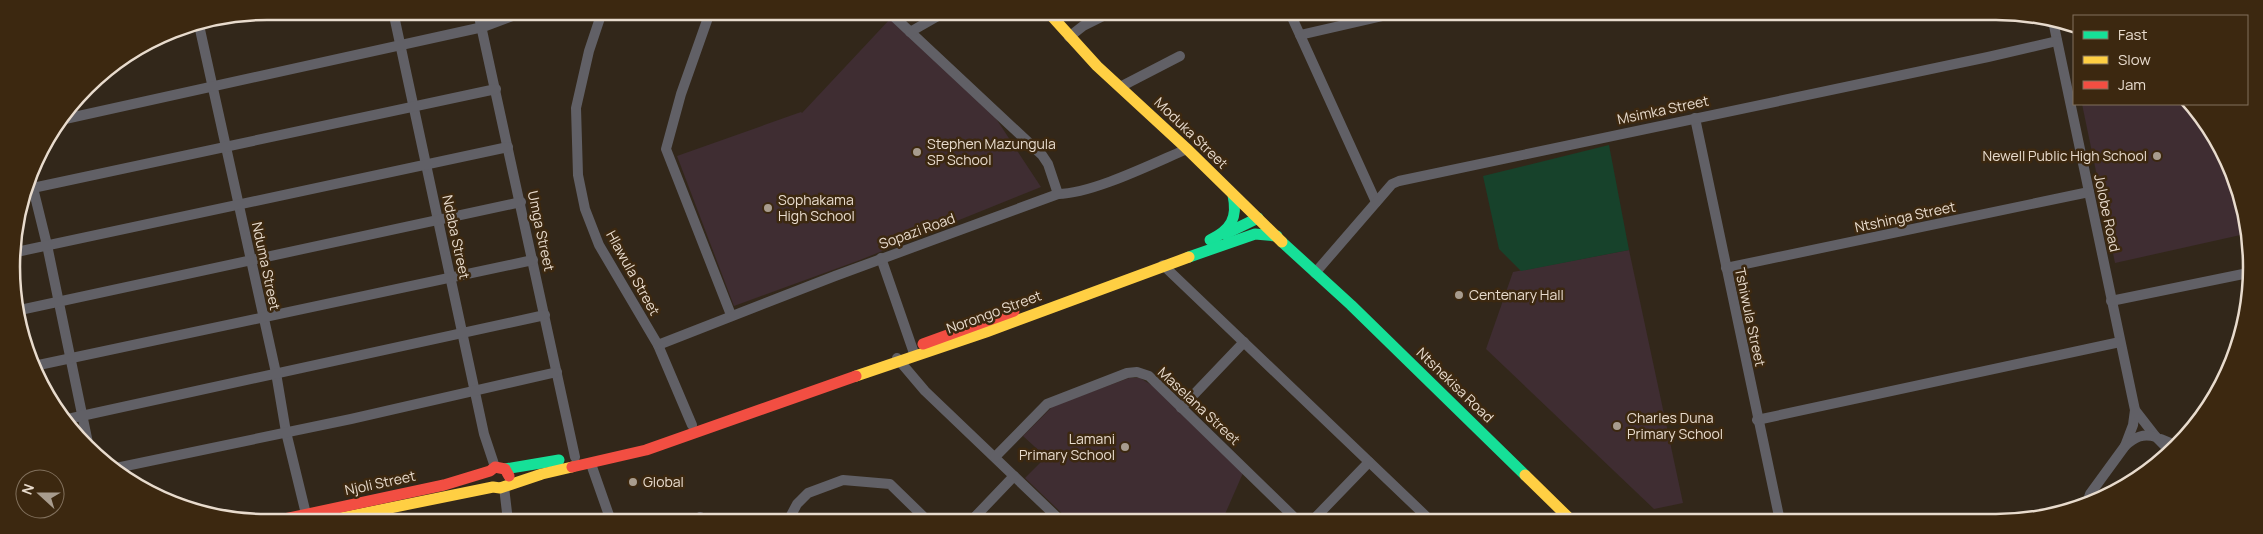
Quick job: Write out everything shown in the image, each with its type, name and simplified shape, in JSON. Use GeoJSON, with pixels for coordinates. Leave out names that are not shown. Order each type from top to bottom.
{"type":"FeatureCollection","features":[{"type":"Feature","properties":{"kind":"street","name":"Ndaba Street"},"geometry":{"type":"LineString","coordinates":[[395,20],[486,444],[497,469]]}},
{"type":"Feature","properties":{"kind":"street","name":"Umga Street"},"geometry":{"type":"LineString","coordinates":[[481,20],[546,315],[575,457]]}},
{"type":"Feature","properties":{"kind":"street"},"geometry":{"type":"LineString","coordinates":[[71,118],[483,27],[501,20]]}},
{"type":"Feature","properties":{"kind":"street","name":"Hlawula Street"},"geometry":{"type":"LineString","coordinates":[[599,20],[589,51],[576,108],[578,175],[586,209],[599,245],[658,345],[692,425]]}},
{"type":"Feature","properties":{"kind":"street"},"geometry":{"type":"LineString","coordinates":[[707,20],[681,94],[666,149],[731,315]]}},
{"type":"Feature","properties":{"kind":"street"},"geometry":{"type":"LineString","coordinates":[[897,20],[1042,155],[1048,164],[1058,194]]}},
{"type":"Feature","properties":{"kind":"street"},"geometry":{"type":"LineString","coordinates":[[910,32],[929,20]]}},
{"type":"Feature","properties":{"kind":"street","name":"Moduka Street"},"geometry":{"type":"LineString","coordinates":[[1055,20],[1069,37],[1120,87],[1315,273]]}},
{"type":"Feature","properties":{"kind":"street"},"geometry":{"type":"LineString","coordinates":[[1069,37],[1083,26],[1095,20]]}},
{"type":"Feature","properties":{"kind":"street"},"geometry":{"type":"LineString","coordinates":[[1293,20],[1376,202]]}},
{"type":"Feature","properties":{"kind":"street"},"geometry":{"type":"LineString","coordinates":[[1300,35],[1365,20]]}},
{"type":"Feature","properties":{"kind":"street","name":"Jolobe Road"},"geometry":{"type":"LineString","coordinates":[[2054,27],[2135,410],[2133,425],[2125,446]]}},
{"type":"Feature","properties":{"kind":"street","name":"Nduma Street"},"geometry":{"type":"LineString","coordinates":[[200,29],[276,373],[286,432],[306,514]]}},
{"type":"Feature","properties":{"kind":"street","name":"Msimka Street"},"geometry":{"type":"LineString","coordinates":[[1315,273],[1392,184],[1399,181],[2057,41]]}},
{"type":"Feature","properties":{"kind":"street"},"geometry":{"type":"LineString","coordinates":[[1120,87],[1180,56]]}},
{"type":"Feature","properties":{"kind":"street"},"geometry":{"type":"LineString","coordinates":[[34,185],[496,89]]}},
{"type":"Feature","properties":{"kind":"street","name":"Tshiwula Street"},"geometry":{"type":"LineString","coordinates":[[1695,118],[1757,420],[1778,514]]}},
{"type":"Feature","properties":{"kind":"street"},"geometry":{"type":"LineString","coordinates":[[21,251],[508,147]]}},
{"type":"Feature","properties":{"kind":"street","name":"Sopazi Road"},"geometry":{"type":"LineString","coordinates":[[658,345],[881,258],[1058,194],[1075,193],[1187,149]]}},
{"type":"Feature","properties":{"kind":"street"},"geometry":{"type":"LineString","coordinates":[[32,192],[47,245],[86,436]]}},
{"type":"Feature","properties":{"kind":"street","name":"Ntshinga Street"},"geometry":{"type":"LineString","coordinates":[[1726,268],[2089,192]]}},
{"type":"Feature","properties":{"kind":"street"},"geometry":{"type":"LineString","coordinates":[[1225,234],[1236,214],[1233,195]]}},
{"type":"Feature","properties":{"kind":"street"},"geometry":{"type":"LineString","coordinates":[[24,309],[520,202]]}},
{"type":"Feature","properties":{"kind":"street","name":"Norongo Street"},"geometry":{"type":"LineString","coordinates":[[718,421],[860,365],[897,358],[914,352],[1225,234],[1258,218]]}},
{"type":"Feature","properties":{"kind":"street","name":"Norongo Street"},"geometry":{"type":"LineString","coordinates":[[914,352],[986,332],[1163,265],[1249,235],[1277,236]]}},
{"type":"Feature","properties":{"kind":"street"},"geometry":{"type":"LineString","coordinates":[[881,258],[914,352]]}},
{"type":"Feature","properties":{"kind":"street"},"geometry":{"type":"LineString","coordinates":[[40,365],[533,260]]}},
{"type":"Feature","properties":{"kind":"street"},"geometry":{"type":"LineString","coordinates":[[1163,265],[1424,514]]}},
{"type":"Feature","properties":{"kind":"street","name":"Ntshekisa Road"},"geometry":{"type":"LineString","coordinates":[[1315,273],[1352,305],[1565,514]]}},
{"type":"Feature","properties":{"kind":"street"},"geometry":{"type":"LineString","coordinates":[[2111,301],[2243,274]]}},
{"type":"Feature","properties":{"kind":"street"},"geometry":{"type":"LineString","coordinates":[[72,418],[546,315]]}},
{"type":"Feature","properties":{"kind":"street"},"geometry":{"type":"LineString","coordinates":[[1181,408],[1244,342]]}},
{"type":"Feature","properties":{"kind":"street"},"geometry":{"type":"LineString","coordinates":[[1757,420],[2120,342]]}},
{"type":"Feature","properties":{"kind":"street"},"geometry":{"type":"LineString","coordinates":[[897,358],[925,391],[1055,514]]}},
{"type":"Feature","properties":{"kind":"street"},"geometry":{"type":"LineString","coordinates":[[122,467],[351,419],[557,372]]}},
{"type":"Feature","properties":{"kind":"street","name":"Maselana Street"},"geometry":{"type":"LineString","coordinates":[[996,457],[1049,403],[1131,372],[1142,373],[1149,376],[1291,514]]}},
{"type":"Feature","properties":{"kind":"street","name":"Jolobe Road"},"geometry":{"type":"LineString","coordinates":[[2135,410],[2164,448]]}},
{"type":"Feature","properties":{"kind":"street"},"geometry":{"type":"LineString","coordinates":[[501,486],[488,480],[497,469],[575,457],[692,425],[718,421]]}},
{"type":"Feature","properties":{"kind":"street","name":"Njoli Street"},"geometry":{"type":"LineString","coordinates":[[360,514],[446,495],[501,486],[542,474],[646,450],[718,421]]}},
{"type":"Feature","properties":{"kind":"street"},"geometry":{"type":"LineString","coordinates":[[2089,496],[2125,446],[2140,436],[2158,438],[2170,443]]}},
{"type":"Feature","properties":{"kind":"street"},"geometry":{"type":"LineString","coordinates":[[1319,514],[1369,462]]}},
{"type":"Feature","properties":{"kind":"street"},"geometry":{"type":"LineString","coordinates":[[591,464],[609,514]]}},
{"type":"Feature","properties":{"kind":"street"},"geometry":{"type":"LineString","coordinates":[[497,469],[509,478],[501,486]]}},
{"type":"Feature","properties":{"kind":"street","name":"Njoli Street"},"geometry":{"type":"LineString","coordinates":[[306,514],[444,485],[497,469]]}},
{"type":"Feature","properties":{"kind":"street"},"geometry":{"type":"LineString","coordinates":[[977,514],[1014,476]]}},
{"type":"Feature","properties":{"kind":"street"},"geometry":{"type":"LineString","coordinates":[[791,514],[797,504],[808,493],[843,480],[890,484],[922,514]]}},
{"type":"Feature","properties":{"kind":"street"},"geometry":{"type":"LineString","coordinates":[[501,486],[507,514]]}},
{"type":"Feature","properties":{"kind":"shaded area"},"geometry":{"type":"Polygon","coordinates":[[[891,20],[995,117],[1041,187],[860,260],[734,306],[677,156],[802,113],[891,20]]]}},
{"type":"Feature","properties":{"kind":"shaded area","name":"Newell Public High School"},"geometry":{"type":"Polygon","coordinates":[[[2082,105],[2183,105],[2218,158],[2235,203],[2241,235],[2115,263],[2082,105]]]}},
{"type":"Feature","properties":{"kind":"shaded area","name":"Charles Duna Primary School"},"geometry":{"type":"Polygon","coordinates":[[[1629,250],[1683,503],[1654,509],[1486,349],[1513,272],[1629,250]]]}},
{"type":"Feature","properties":{"kind":"shaded area","name":"Lamani Primary School"},"geometry":{"type":"Polygon","coordinates":[[[1129,378],[1140,378],[1153,386],[1243,473],[1225,514],[1063,514],[1025,478],[1046,457],[1023,436],[1053,406],[1129,378]]]}},
{"type":"Feature","properties":{"kind":"green space"},"geometry":{"type":"Polygon","coordinates":[[[1609,145],[1629,250],[1521,271],[1499,249],[1483,176],[1609,145]]]}},
{"type":"Feature","properties":{"kind":"traffic: fast"},"geometry":{"type":"LineString","coordinates":[[1210,240],[1223,232],[1231,222],[1234,210],[1233,195]]}},
{"type":"Feature","properties":{"kind":"traffic: fast"},"geometry":{"type":"LineString","coordinates":[[1225,234],[1258,218]]}},
{"type":"Feature","properties":{"kind":"traffic: fast"},"geometry":{"type":"LineString","coordinates":[[1189,257],[1255,234],[1277,236]]}},
{"type":"Feature","properties":{"kind":"traffic: fast"},"geometry":{"type":"LineString","coordinates":[[1282,242],[1351,305],[1525,475]]}},
{"type":"Feature","properties":{"kind":"traffic: fast"},"geometry":{"type":"LineString","coordinates":[[505,469],[559,460]]}},
{"type":"Feature","properties":{"kind":"traffic: slow"},"geometry":{"type":"LineString","coordinates":[[1055,20],[1097,66],[1186,148],[1282,242]]}},
{"type":"Feature","properties":{"kind":"traffic: slow"},"geometry":{"type":"LineString","coordinates":[[856,376],[986,332],[1189,257]]}},
{"type":"Feature","properties":{"kind":"traffic: slow"},"geometry":{"type":"LineString","coordinates":[[360,514],[493,487],[500,488],[542,474],[572,467]]}},
{"type":"Feature","properties":{"kind":"traffic: slow"},"geometry":{"type":"LineString","coordinates":[[1525,475],[1565,514]]}},
{"type":"Feature","properties":{"kind":"traffic: jam"},"geometry":{"type":"LineString","coordinates":[[923,344],[1014,311]]}},
{"type":"Feature","properties":{"kind":"traffic: jam"},"geometry":{"type":"LineString","coordinates":[[572,467],[646,450],[856,376]]}},
{"type":"Feature","properties":{"kind":"traffic: jam"},"geometry":{"type":"LineString","coordinates":[[308,514],[444,485],[490,471],[495,467],[505,469],[509,476]]}},
{"type":"Feature","properties":{"kind":"place","name":"Stephen Mazungula SP School"},"geometry":{"type":"Point","coordinates":[917,152]}},
{"type":"Feature","properties":{"kind":"place","name":"Newell Public High School"},"geometry":{"type":"Point","coordinates":[2157,156]}},
{"type":"Feature","properties":{"kind":"place","name":"Sophakama High School"},"geometry":{"type":"Point","coordinates":[768,208]}},
{"type":"Feature","properties":{"kind":"place","name":"Centenary Hall"},"geometry":{"type":"Point","coordinates":[1459,295]}},
{"type":"Feature","properties":{"kind":"place","name":"Charles Duna Primary School"},"geometry":{"type":"Point","coordinates":[1617,426]}},
{"type":"Feature","properties":{"kind":"place","name":"Lamani Primary School"},"geometry":{"type":"Point","coordinates":[1125,447]}},
{"type":"Feature","properties":{"kind":"place","name":"Global"},"geometry":{"type":"Point","coordinates":[633,482]}}]}
